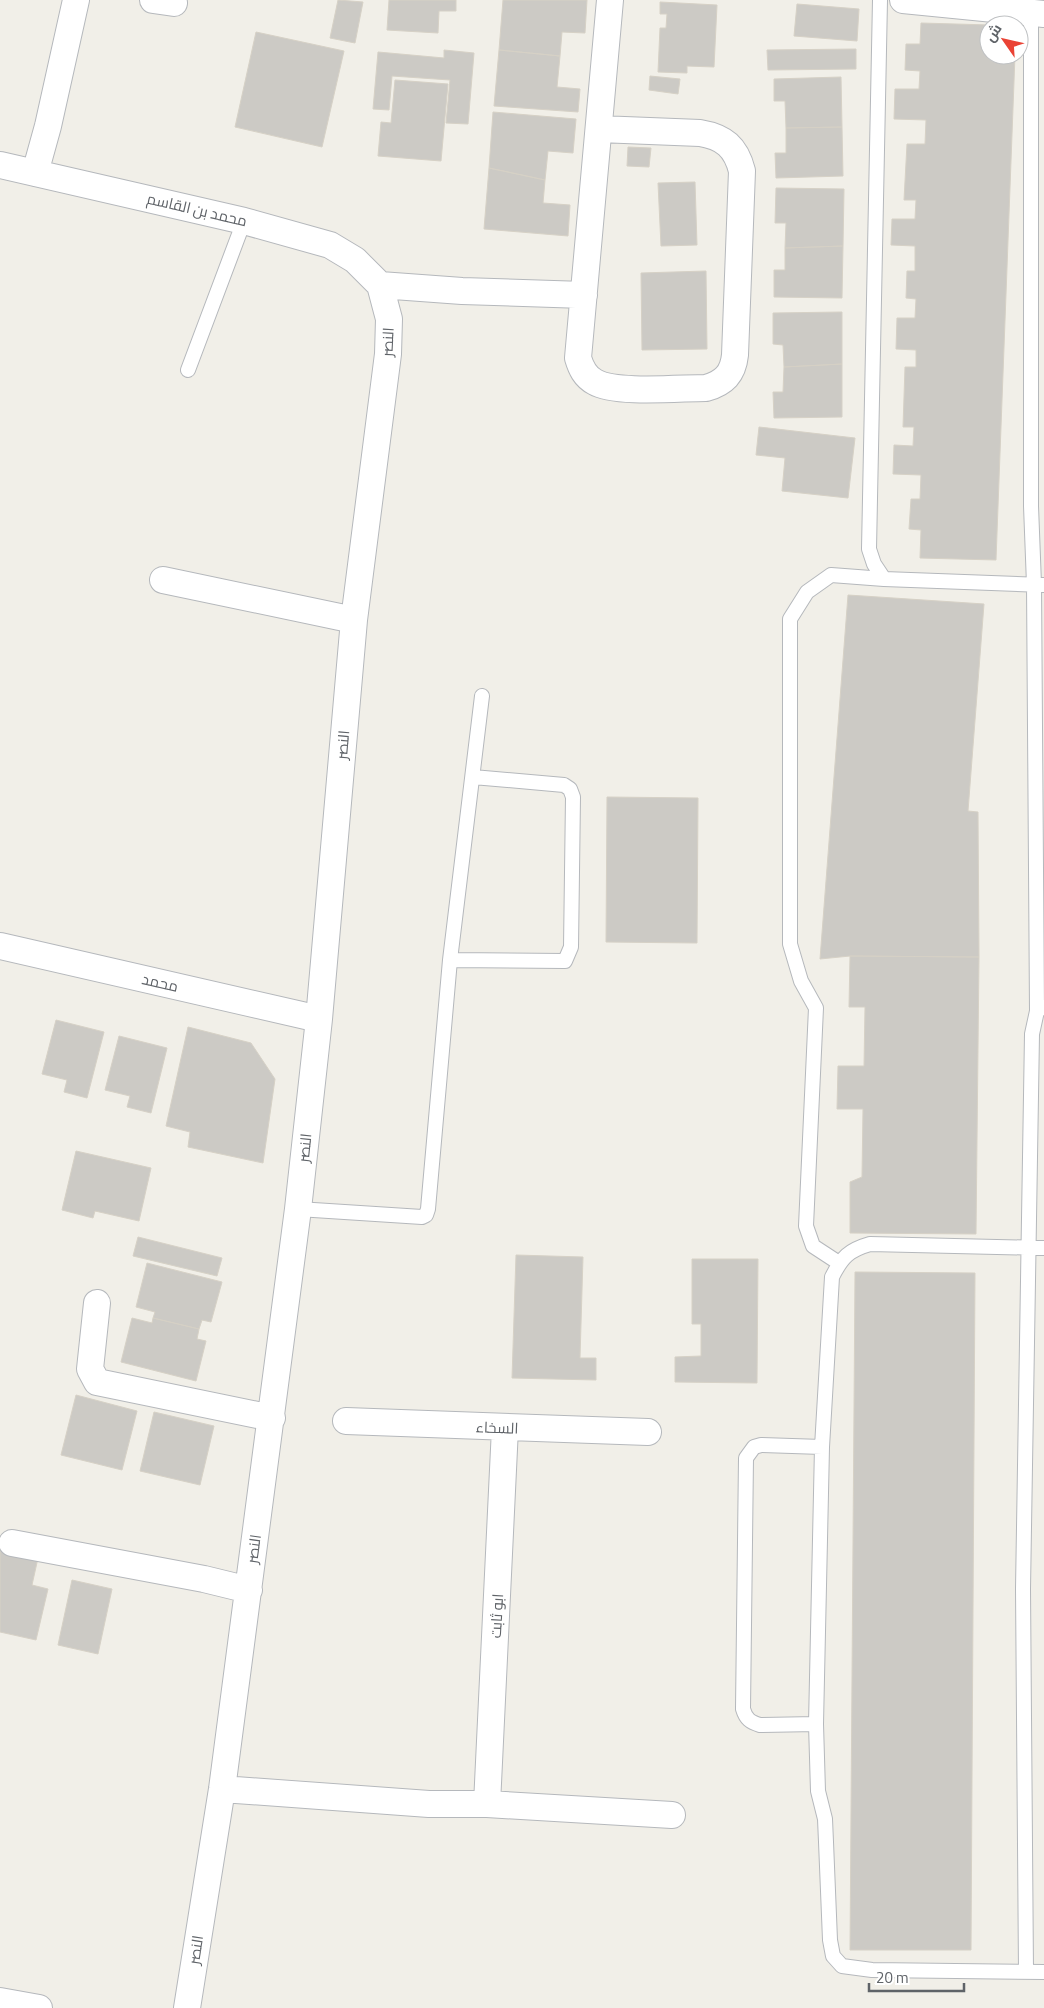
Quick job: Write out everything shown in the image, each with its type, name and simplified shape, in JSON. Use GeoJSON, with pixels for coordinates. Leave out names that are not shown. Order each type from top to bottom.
{"type":"FeatureCollection","features":[{"type":"Feature","properties":{"kind":"street"},"geometry":{"type":"LineString","coordinates":[[35,173],[76,0]]}},
{"type":"Feature","properties":{"kind":"street"},"geometry":{"type":"LineString","coordinates":[[599,129],[715,135],[728,144],[738,156],[742,171],[734,367],[718,385],[706,388],[611,388],[593,382],[581,367],[578,358],[610,0]]}},
{"type":"Feature","properties":{"kind":"street"},"geometry":{"type":"LineString","coordinates":[[903,0],[1037,13]]}},
{"type":"Feature","properties":{"kind":"street","name":"محمد بن القاسم"},"geometry":{"type":"LineString","coordinates":[[0,165],[244,221],[330,245],[355,260],[380,285]]}},
{"type":"Feature","properties":{"kind":"street"},"geometry":{"type":"LineString","coordinates":[[380,285],[462,292],[584,295]]}},
{"type":"Feature","properties":{"kind":"street","name":"النصر"},"geometry":{"type":"LineString","coordinates":[[187,2008],[222,1789],[298,1209],[319,1019],[354,620],[388,354],[389,319],[380,285]]}},
{"type":"Feature","properties":{"kind":"street"},"geometry":{"type":"LineString","coordinates":[[163,580],[354,620]]}},
{"type":"Feature","properties":{"kind":"street","name":"محمد"},"geometry":{"type":"LineString","coordinates":[[0,946],[319,1019]]}},
{"type":"Feature","properties":{"kind":"street"},"geometry":{"type":"LineString","coordinates":[[97,1303],[90,1369],[97,1382],[272,1418]]}},
{"type":"Feature","properties":{"kind":"street","name":"السخاء"},"geometry":{"type":"LineString","coordinates":[[346,1421],[648,1432]]}},
{"type":"Feature","properties":{"kind":"street","name":"ابو ثابت"},"geometry":{"type":"LineString","coordinates":[[487,1804],[505,1428]]}},
{"type":"Feature","properties":{"kind":"street"},"geometry":{"type":"LineString","coordinates":[[12,1543],[204,1579],[249,1590]]}},
{"type":"Feature","properties":{"kind":"street"},"geometry":{"type":"LineString","coordinates":[[222,1789],[429,1804],[487,1804],[672,1815]]}},
{"type":"Feature","properties":{"kind":"street"},"geometry":{"type":"LineString","coordinates":[[0,2001],[39,2008]]}},
{"type":"Feature","properties":{"kind":"lane"},"geometry":{"type":"LineString","coordinates":[[880,0],[869,549],[874,564],[884,578]]}},
{"type":"Feature","properties":{"kind":"lane"},"geometry":{"type":"LineString","coordinates":[[1026,1972],[1023,1589],[1028,1247],[1032,1034],[1041,1009],[1039,584],[1031,506],[1037,13]]}},
{"type":"Feature","properties":{"kind":"lane"},"geometry":{"type":"LineString","coordinates":[[188,370],[244,221]]}},
{"type":"Feature","properties":{"kind":"lane"},"geometry":{"type":"LineString","coordinates":[[839,1263],[813,1246],[806,1226],[816,1008],[802,981],[790,944],[790,619],[807,592],[831,575],[1039,584]]}},
{"type":"Feature","properties":{"kind":"lane"},"geometry":{"type":"LineString","coordinates":[[298,1209],[422,1217],[426,1215],[450,960],[482,696]]}},
{"type":"Feature","properties":{"kind":"lane"},"geometry":{"type":"LineString","coordinates":[[450,960],[565,961],[571,947],[573,797],[570,789],[564,785],[473,776]]}},
{"type":"Feature","properties":{"kind":"lane"},"geometry":{"type":"LineString","coordinates":[[1044,1248],[870,1244],[853,1249],[839,1263],[832,1277],[822,1447],[816,1724],[818,1791],[825,1819],[830,1940],[833,1956],[842,1966],[872,1970],[1044,1972]]}},
{"type":"Feature","properties":{"kind":"lane"},"geometry":{"type":"LineString","coordinates":[[816,1724],[760,1725],[751,1723],[745,1718],[743,1709],[746,1458],[754,1447],[761,1445],[822,1447]]}},
{"type":"Feature","properties":{"kind":"building"},"geometry":{"type":"Polygon","coordinates":[[[338,0],[363,2],[355,43],[330,38],[338,0]]]}},
{"type":"Feature","properties":{"kind":"building"},"geometry":{"type":"Polygon","coordinates":[[[389,0],[456,0],[456,11],[439,11],[438,33],[387,30],[389,0]]]}},
{"type":"Feature","properties":{"kind":"building"},"geometry":{"type":"Polygon","coordinates":[[[503,0],[587,0],[585,33],[562,32],[560,56],[499,50],[503,0]]]}},
{"type":"Feature","properties":{"kind":"building"},"geometry":{"type":"Polygon","coordinates":[[[660,2],[717,5],[714,67],[687,66],[687,73],[658,72],[660,28],[666,28],[667,14],[660,14],[660,2]]]}},
{"type":"Feature","properties":{"kind":"building"},"geometry":{"type":"Polygon","coordinates":[[[797,4],[859,9],[857,41],[794,36],[797,4]]]}},
{"type":"Feature","properties":{"kind":"building"},"geometry":{"type":"Polygon","coordinates":[[[921,23],[979,25],[979,65],[1015,65],[996,560],[920,558],[921,530],[909,529],[911,499],[920,499],[921,475],[893,474],[894,445],[913,446],[914,427],[903,427],[905,367],[916,367],[916,350],[896,349],[897,318],[915,318],[916,299],[906,298],[907,271],[915,271],[915,246],[891,245],[892,219],[915,219],[916,200],[904,200],[907,144],[925,144],[926,120],[894,119],[895,89],[919,89],[920,71],[905,70],[906,44],[920,44],[921,23]]]}},
{"type":"Feature","properties":{"kind":"building"},"geometry":{"type":"Polygon","coordinates":[[[256,32],[344,51],[322,147],[235,127],[256,32]]]}},
{"type":"Feature","properties":{"kind":"building"},"geometry":{"type":"Polygon","coordinates":[[[856,49],[856,69],[768,70],[767,50],[856,49]]]}},
{"type":"Feature","properties":{"kind":"building"},"geometry":{"type":"Polygon","coordinates":[[[444,50],[474,53],[468,124],[446,123],[450,80],[392,76],[389,110],[373,109],[378,52],[444,58],[444,50]]]}},
{"type":"Feature","properties":{"kind":"building"},"geometry":{"type":"Polygon","coordinates":[[[499,50],[560,56],[557,87],[580,89],[578,112],[494,106],[499,50]]]}},
{"type":"Feature","properties":{"kind":"building"},"geometry":{"type":"Polygon","coordinates":[[[650,76],[680,79],[678,94],[649,90],[650,76]]]}},
{"type":"Feature","properties":{"kind":"building"},"geometry":{"type":"Polygon","coordinates":[[[841,77],[842,127],[786,128],[785,101],[774,101],[774,79],[841,77]]]}},
{"type":"Feature","properties":{"kind":"building"},"geometry":{"type":"Polygon","coordinates":[[[395,80],[448,84],[441,161],[378,156],[381,122],[391,123],[395,80]]]}},
{"type":"Feature","properties":{"kind":"building"},"geometry":{"type":"Polygon","coordinates":[[[493,112],[576,119],[573,153],[548,151],[545,180],[489,168],[493,112]]]}},
{"type":"Feature","properties":{"kind":"building"},"geometry":{"type":"Polygon","coordinates":[[[842,127],[843,176],[776,178],[775,153],[786,153],[786,128],[842,127]]]}},
{"type":"Feature","properties":{"kind":"building"},"geometry":{"type":"Polygon","coordinates":[[[628,147],[651,148],[649,167],[627,166],[628,147]]]}},
{"type":"Feature","properties":{"kind":"building"},"geometry":{"type":"Polygon","coordinates":[[[489,168],[545,180],[543,203],[570,205],[568,236],[484,229],[489,168]]]}},
{"type":"Feature","properties":{"kind":"building"},"geometry":{"type":"Polygon","coordinates":[[[695,182],[697,245],[661,246],[658,183],[695,182]]]}},
{"type":"Feature","properties":{"kind":"building"},"geometry":{"type":"Polygon","coordinates":[[[776,188],[844,189],[843,246],[785,248],[786,223],[775,223],[776,188]]]}},
{"type":"Feature","properties":{"kind":"building"},"geometry":{"type":"Polygon","coordinates":[[[843,246],[842,298],[774,297],[774,270],[785,270],[785,248],[843,246]]]}},
{"type":"Feature","properties":{"kind":"building"},"geometry":{"type":"Polygon","coordinates":[[[706,271],[707,349],[642,350],[641,273],[706,271]]]}},
{"type":"Feature","properties":{"kind":"building"},"geometry":{"type":"Polygon","coordinates":[[[842,312],[842,364],[784,367],[783,345],[773,344],[773,313],[842,312]]]}},
{"type":"Feature","properties":{"kind":"building"},"geometry":{"type":"Polygon","coordinates":[[[842,364],[842,417],[774,418],[773,392],[783,392],[784,367],[842,364]]]}},
{"type":"Feature","properties":{"kind":"building"},"geometry":{"type":"Polygon","coordinates":[[[759,427],[855,438],[848,498],[782,491],[785,458],[756,455],[759,427]]]}},
{"type":"Feature","properties":{"kind":"building"},"geometry":{"type":"Polygon","coordinates":[[[848,595],[984,604],[968,811],[978,812],[979,957],[850,956],[820,959],[848,595]]]}},
{"type":"Feature","properties":{"kind":"building"},"geometry":{"type":"Polygon","coordinates":[[[607,797],[698,798],[697,943],[606,942],[607,797]]]}},
{"type":"Feature","properties":{"kind":"building"},"geometry":{"type":"Polygon","coordinates":[[[850,956],[979,957],[976,1234],[850,1233],[850,1182],[862,1177],[863,1109],[837,1109],[838,1066],[864,1066],[865,1007],[849,1007],[850,956]]]}},
{"type":"Feature","properties":{"kind":"building"},"geometry":{"type":"Polygon","coordinates":[[[56,1020],[104,1032],[87,1098],[64,1092],[67,1080],[42,1074],[56,1020]]]}},
{"type":"Feature","properties":{"kind":"building"},"geometry":{"type":"Polygon","coordinates":[[[188,1027],[251,1043],[275,1079],[263,1163],[188,1147],[190,1132],[166,1126],[188,1027]]]}},
{"type":"Feature","properties":{"kind":"building"},"geometry":{"type":"Polygon","coordinates":[[[119,1036],[167,1048],[151,1113],[127,1107],[130,1096],[105,1090],[119,1036]]]}},
{"type":"Feature","properties":{"kind":"building"},"geometry":{"type":"Polygon","coordinates":[[[76,1151],[151,1168],[139,1221],[95,1211],[93,1218],[62,1210],[76,1151]]]}},
{"type":"Feature","properties":{"kind":"building"},"geometry":{"type":"Polygon","coordinates":[[[138,1237],[222,1258],[217,1276],[133,1256],[138,1237]]]}},
{"type":"Feature","properties":{"kind":"building"},"geometry":{"type":"Polygon","coordinates":[[[516,1255],[583,1257],[580,1358],[596,1358],[596,1380],[512,1378],[516,1255]]]}},
{"type":"Feature","properties":{"kind":"building"},"geometry":{"type":"Polygon","coordinates":[[[692,1259],[758,1259],[757,1383],[675,1382],[675,1357],[701,1356],[701,1324],[692,1324],[692,1259]]]}},
{"type":"Feature","properties":{"kind":"building"},"geometry":{"type":"Polygon","coordinates":[[[147,1263],[222,1282],[211,1322],[202,1320],[199,1329],[153,1318],[155,1312],[136,1307],[147,1263]]]}},
{"type":"Feature","properties":{"kind":"building"},"geometry":{"type":"Polygon","coordinates":[[[855,1272],[975,1273],[971,1950],[850,1950],[855,1272]]]}},
{"type":"Feature","properties":{"kind":"building"},"geometry":{"type":"Polygon","coordinates":[[[132,1318],[152,1323],[153,1318],[199,1329],[197,1339],[206,1341],[196,1381],[121,1362],[132,1318]]]}},
{"type":"Feature","properties":{"kind":"building"},"geometry":{"type":"Polygon","coordinates":[[[76,1395],[137,1411],[122,1470],[61,1455],[76,1395]]]}},
{"type":"Feature","properties":{"kind":"building"},"geometry":{"type":"Polygon","coordinates":[[[154,1412],[214,1426],[200,1485],[140,1471],[154,1412]]]}},
{"type":"Feature","properties":{"kind":"building"},"geometry":{"type":"Polygon","coordinates":[[[0,1550],[38,1558],[32,1585],[48,1589],[36,1640],[0,1632],[0,1550]]]}},
{"type":"Feature","properties":{"kind":"building"},"geometry":{"type":"Polygon","coordinates":[[[72,1580],[112,1589],[98,1654],[58,1645],[72,1580]]]}}]}
